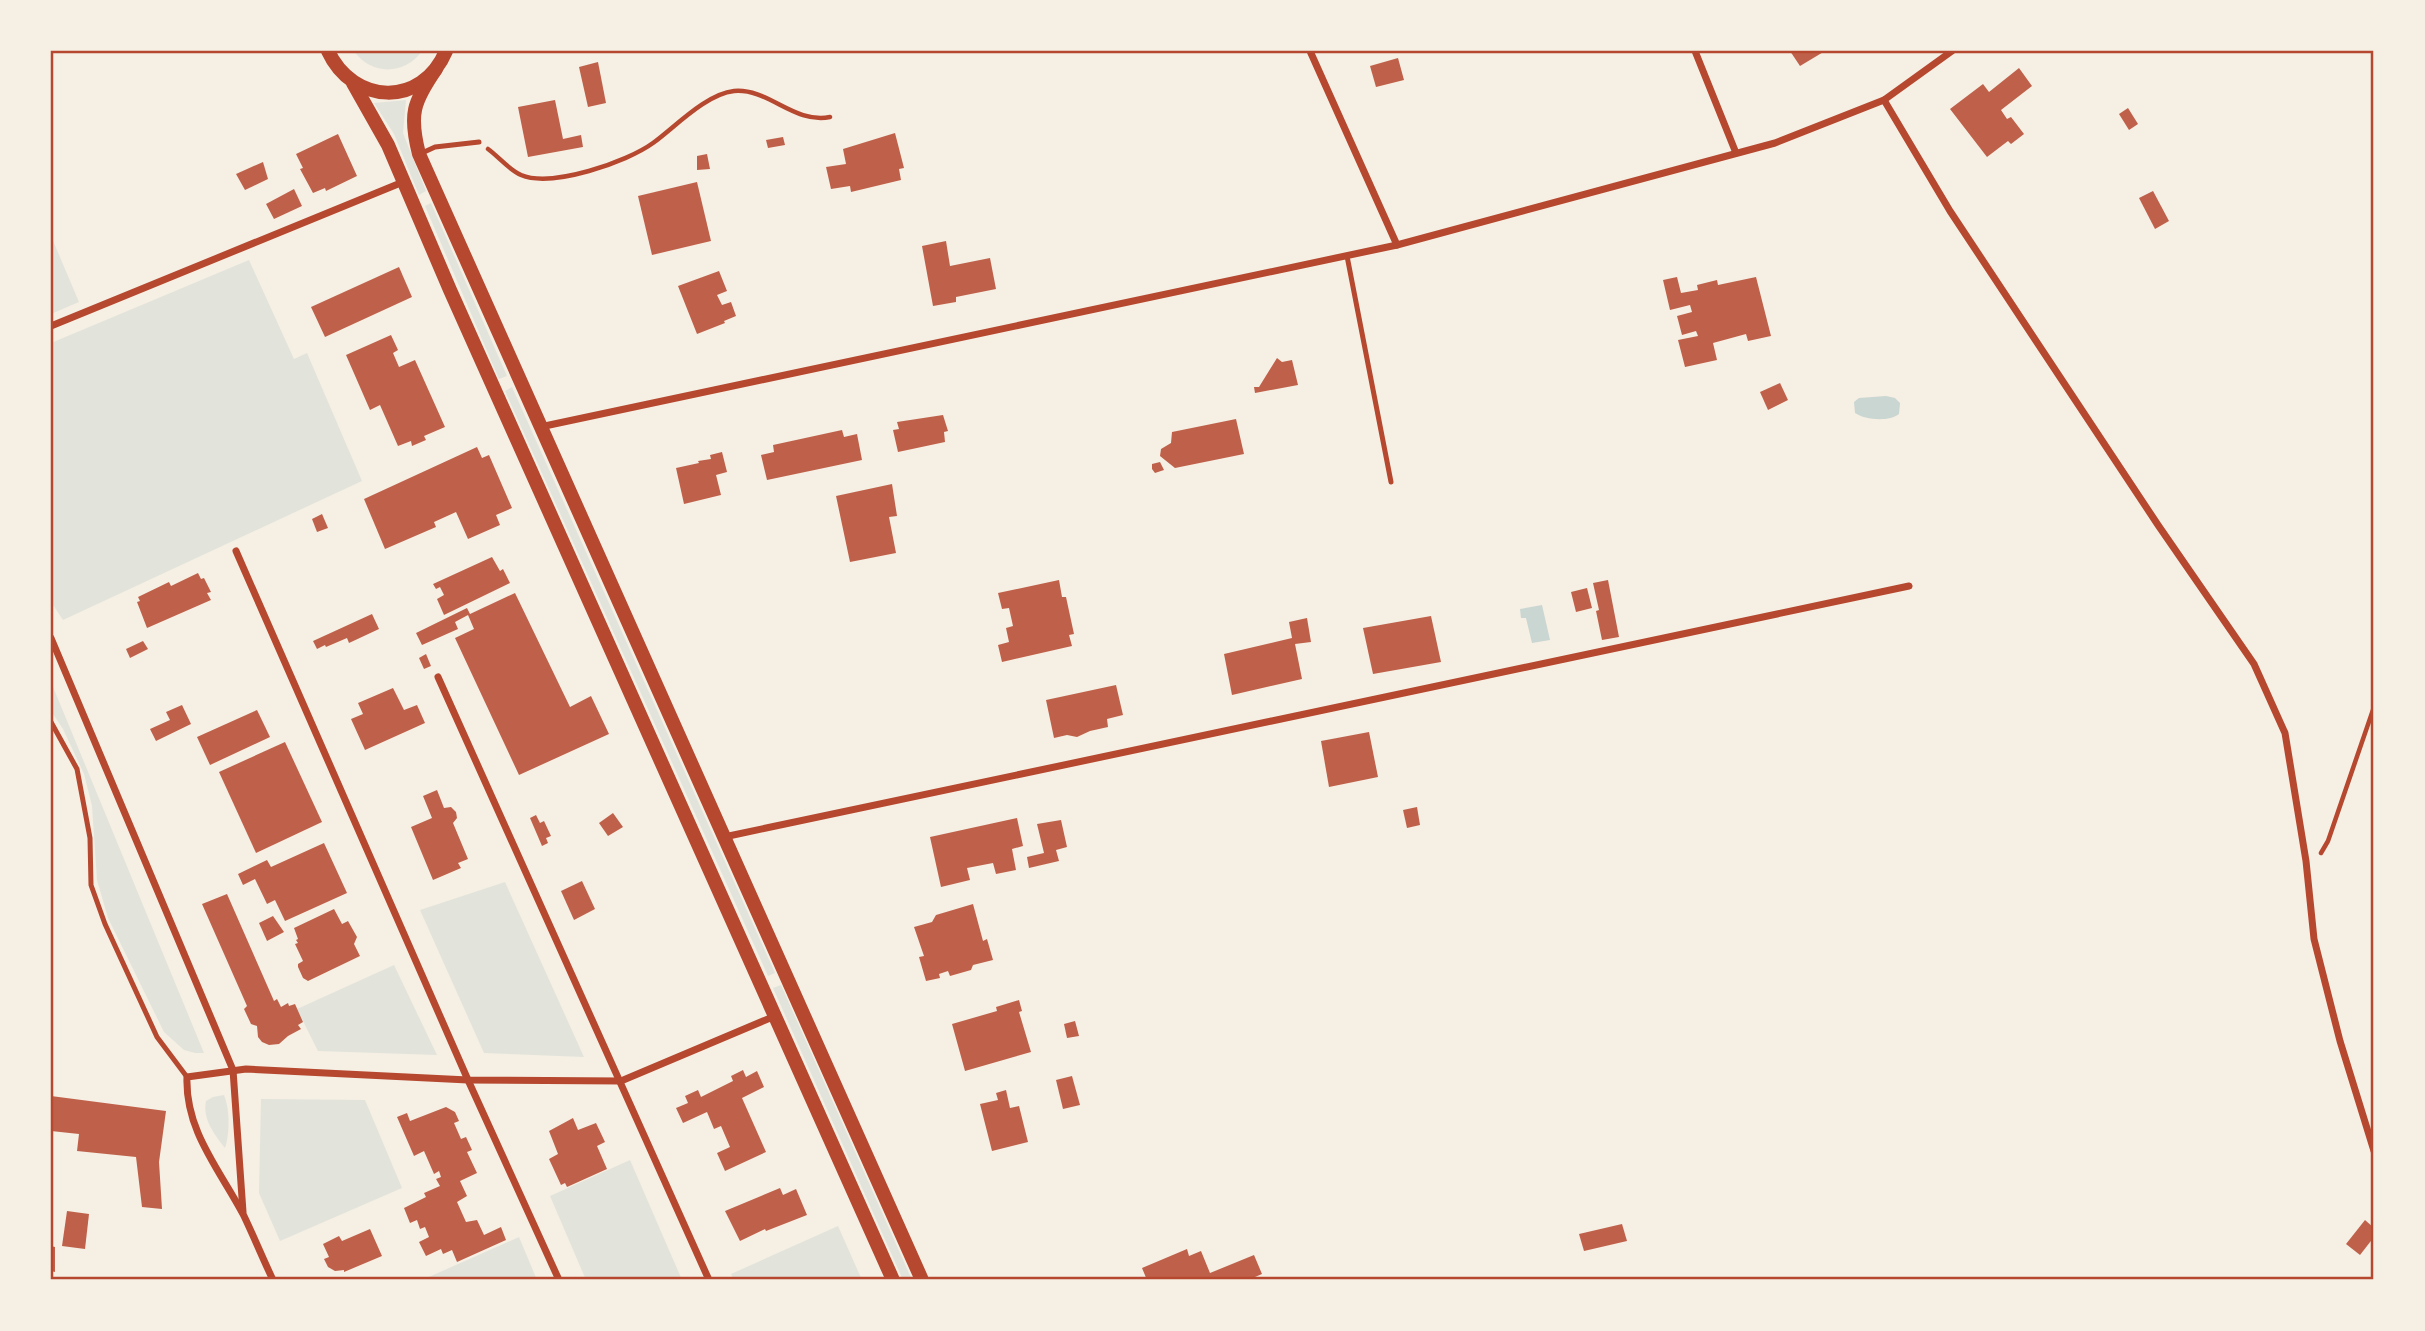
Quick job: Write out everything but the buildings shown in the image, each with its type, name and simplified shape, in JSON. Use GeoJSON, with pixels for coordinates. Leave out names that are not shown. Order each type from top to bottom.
{"type":"FeatureCollection","features":[{"type":"Feature","properties":{"kind":"main road"},"geometry":{"type":"LineString","coordinates":[[328,51],[342,74],[353,83],[382,93],[397,92],[419,83],[436,69]]}},
{"type":"Feature","properties":{"kind":"main road"},"geometry":{"type":"LineString","coordinates":[[446,51],[416,100],[412,116],[419,154],[922,1280]]}},
{"type":"Feature","properties":{"kind":"main road"},"geometry":{"type":"LineString","coordinates":[[353,83],[388,145],[450,290],[894,1280]]}},
{"type":"Feature","properties":{"kind":"street"},"geometry":{"type":"LineString","coordinates":[[1310,51],[1397,245]]}},
{"type":"Feature","properties":{"kind":"street"},"geometry":{"type":"LineString","coordinates":[[1695,51],[1736,153]]}},
{"type":"Feature","properties":{"kind":"street"},"geometry":{"type":"LineString","coordinates":[[540,427],[1397,245],[1775,143],[1884,100],[1952,51]]}},
{"type":"Feature","properties":{"kind":"street"},"geometry":{"type":"LineString","coordinates":[[1884,100],[1950,211],[2158,525],[2254,664],[2285,733],[2306,861],[2314,939],[2340,1041],[2374,1151]]}},
{"type":"Feature","properties":{"kind":"street"},"geometry":{"type":"LineString","coordinates":[[51,326],[404,181]]}},
{"type":"Feature","properties":{"kind":"street"},"geometry":{"type":"LineString","coordinates":[[236,551],[468,1080],[559,1280]]}},
{"type":"Feature","properties":{"kind":"street"},"geometry":{"type":"LineString","coordinates":[[724,837],[1909,586]]}},
{"type":"Feature","properties":{"kind":"street"},"geometry":{"type":"LineString","coordinates":[[51,638],[233,1070],[244,1216]]}},
{"type":"Feature","properties":{"kind":"street"},"geometry":{"type":"LineString","coordinates":[[438,677],[709,1280]]}},
{"type":"Feature","properties":{"kind":"street"},"geometry":{"type":"LineString","coordinates":[[273,1280],[244,1216],[194,1126],[186,1097],[187,1077],[233,1070],[468,1080],[621,1082],[775,1015]]}},
{"type":"Feature","properties":{"kind":"lane"},"geometry":{"type":"LineString","coordinates":[[419,154],[435,147],[479,142]]}},
{"type":"Feature","properties":{"kind":"lane"},"geometry":{"type":"LineString","coordinates":[[1348,256],[1391,482]]}},
{"type":"Feature","properties":{"kind":"lane"},"geometry":{"type":"LineString","coordinates":[[51,722],[77,769],[90,838],[91,885],[105,924],[157,1037],[187,1077]]}},
{"type":"Feature","properties":{"kind":"path"},"geometry":{"type":"LineString","coordinates":[[479,142],[520,175],[534,179],[549,178],[598,168],[634,155],[700,107],[734,91],[749,92],[810,119],[830,117]]}},
{"type":"Feature","properties":{"kind":"path"},"geometry":{"type":"LineString","coordinates":[[2306,861],[2322,853],[2328,841],[2374,707]]}},
{"type":"Feature","properties":{"kind":"shaded area"},"geometry":{"type":"Polygon","coordinates":[[[354,51],[422,51],[407,65],[388,69],[369,65],[354,51]]]}},
{"type":"Feature","properties":{"kind":"shaded area"},"geometry":{"type":"Polygon","coordinates":[[[406,100],[403,133],[426,191],[419,195],[394,134],[374,103],[406,100]]]}},
{"type":"Feature","properties":{"kind":"shaded area"},"geometry":{"type":"Polygon","coordinates":[[[431,203],[507,376],[499,379],[425,206],[431,203]]]}},
{"type":"Feature","properties":{"kind":"shaded area"},"geometry":{"type":"Polygon","coordinates":[[[51,236],[79,302],[51,314],[51,236]]]}},
{"type":"Feature","properties":{"kind":"shaded area"},"geometry":{"type":"Polygon","coordinates":[[[249,260],[294,359],[307,353],[362,481],[63,620],[51,602],[51,343],[249,260]]]}},
{"type":"Feature","properties":{"kind":"shaded area"},"geometry":{"type":"Polygon","coordinates":[[[512,387],[775,973],[768,976],[505,391],[512,387]]]}},
{"type":"Feature","properties":{"kind":"shaded area"},"geometry":{"type":"Polygon","coordinates":[[[1859,398],[1895,398],[1900,403],[1899,414],[1895,417],[1877,419],[1855,413],[1854,402],[1859,398]]]}},
{"type":"Feature","properties":{"kind":"shaded area"},"geometry":{"type":"Polygon","coordinates":[[[1542,605],[1550,640],[1532,643],[1526,618],[1521,618],[1520,609],[1542,605]]]}},
{"type":"Feature","properties":{"kind":"shaded area"},"geometry":{"type":"Polygon","coordinates":[[[51,682],[204,1053],[184,1050],[164,1032],[108,918],[97,880],[92,806],[84,774],[63,729],[51,711],[51,682]]]}},
{"type":"Feature","properties":{"kind":"shaded area"},"geometry":{"type":"Polygon","coordinates":[[[505,882],[584,1057],[484,1053],[420,910],[505,882]]]}},
{"type":"Feature","properties":{"kind":"shaded area"},"geometry":{"type":"Polygon","coordinates":[[[394,965],[437,1055],[318,1051],[297,1009],[394,965]]]}},
{"type":"Feature","properties":{"kind":"shaded area"},"geometry":{"type":"Polygon","coordinates":[[[781,985],[912,1280],[903,1280],[773,988],[781,985]]]}},
{"type":"Feature","properties":{"kind":"shaded area"},"geometry":{"type":"Polygon","coordinates":[[[224,1095],[229,1122],[225,1148],[210,1126],[205,1108],[206,1101],[224,1095]]]}},
{"type":"Feature","properties":{"kind":"shaded area"},"geometry":{"type":"Polygon","coordinates":[[[261,1099],[365,1100],[402,1188],[280,1241],[259,1193],[261,1099]]]}},
{"type":"Feature","properties":{"kind":"shaded area"},"geometry":{"type":"Polygon","coordinates":[[[630,1160],[682,1280],[586,1280],[550,1196],[630,1160]]]}},
{"type":"Feature","properties":{"kind":"shaded area"},"geometry":{"type":"Polygon","coordinates":[[[838,1226],[862,1280],[734,1280],[731,1274],[838,1226]]]}},
{"type":"Feature","properties":{"kind":"shaded area"},"geometry":{"type":"Polygon","coordinates":[[[519,1237],[537,1280],[422,1280],[519,1237]]]}}]}
